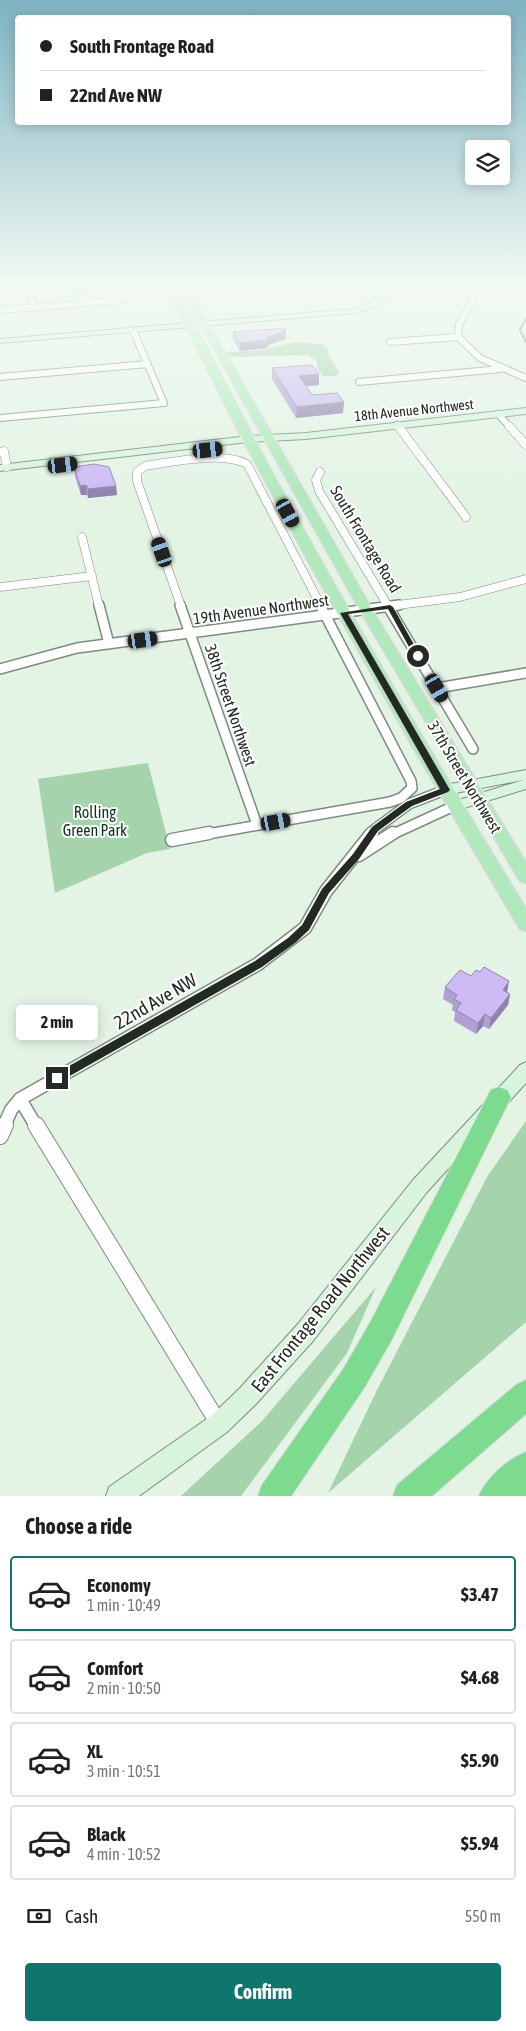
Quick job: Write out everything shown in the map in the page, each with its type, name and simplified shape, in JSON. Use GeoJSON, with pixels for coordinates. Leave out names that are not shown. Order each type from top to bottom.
{"type":"FeatureCollection","features":[{"type":"Feature","properties":{"kind":"highway"},"geometry":{"type":"LineString","coordinates":[[273,1496],[354,1378],[381,1331],[499,1097]]}},
{"type":"Feature","properties":{"kind":"highway"},"geometry":{"type":"LineString","coordinates":[[408,1496],[526,1394]]}},
{"type":"Feature","properties":{"kind":"highway"},"geometry":{"type":"LineString","coordinates":[[494,1496],[526,1467]]}},
{"type":"Feature","properties":{"kind":"highway"},"geometry":{"type":"LineString","coordinates":[[522,1496],[526,1492]]}},
{"type":"Feature","properties":{"kind":"main road","name":"37th Street Northwest"},"geometry":{"type":"LineString","coordinates":[[207,356],[250,442],[343,613],[454,806],[526,924]]}},
{"type":"Feature","properties":{"kind":"main road","name":"37th Street Northwest"},"geometry":{"type":"LineString","coordinates":[[223,356],[366,610],[526,877]]}},
{"type":"Feature","properties":{"kind":"main road","name":"18th Avenue Northwest"},"geometry":{"type":"LineString","coordinates":[[2,469],[526,411]]}},
{"type":"Feature","properties":{"kind":"main road"},"geometry":{"type":"LineString","coordinates":[[445,790],[469,784],[526,775]]}},
{"type":"Feature","properties":{"kind":"main road"},"geometry":{"type":"LineString","coordinates":[[454,806],[526,784]]}},
{"type":"Feature","properties":{"kind":"main road","name":"East Frontage Road Northwest"},"geometry":{"type":"LineString","coordinates":[[118,1496],[219,1424],[274,1369],[321,1313],[400,1209],[499,1097],[526,1070]]}},
{"type":"Feature","properties":{"kind":"street"},"geometry":{"type":"LineString","coordinates":[[0,418],[164,402],[144,356]]}},
{"type":"Feature","properties":{"kind":"street"},"geometry":{"type":"LineString","coordinates":[[476,356],[501,369],[526,378]]}},
{"type":"Feature","properties":{"kind":"street"},"geometry":{"type":"LineString","coordinates":[[0,377],[148,364]]}},
{"type":"Feature","properties":{"kind":"street"},"geometry":{"type":"LineString","coordinates":[[359,382],[501,369]]}},
{"type":"Feature","properties":{"kind":"street"},"geometry":{"type":"LineString","coordinates":[[498,414],[526,445]]}},
{"type":"Feature","properties":{"kind":"street"},"geometry":{"type":"LineString","coordinates":[[397,426],[466,517]]}},
{"type":"Feature","properties":{"kind":"street"},"geometry":{"type":"LineString","coordinates":[[0,452],[4,452],[2,469]]}},
{"type":"Feature","properties":{"kind":"street","name":"38th Street Northwest"},"geometry":{"type":"LineString","coordinates":[[257,825],[137,481],[139,470],[150,466],[229,458],[243,459],[326,615]]}},
{"type":"Feature","properties":{"kind":"street","name":"South Frontage Road"},"geometry":{"type":"LineString","coordinates":[[320,472],[316,480],[319,491],[390,607],[473,749]]}},
{"type":"Feature","properties":{"kind":"street"},"geometry":{"type":"LineString","coordinates":[[82,537],[109,644]]}},
{"type":"Feature","properties":{"kind":"street"},"geometry":{"type":"LineString","coordinates":[[0,587],[92,576]]}},
{"type":"Feature","properties":{"kind":"street","name":"19th Avenue Northwest"},"geometry":{"type":"LineString","coordinates":[[0,669],[66,651],[109,644],[460,597],[526,579]]}},
{"type":"Feature","properties":{"kind":"street"},"geometry":{"type":"LineString","coordinates":[[172,840],[390,802],[408,794],[412,788],[411,781],[326,615]]}},
{"type":"Feature","properties":{"kind":"street"},"geometry":{"type":"LineString","coordinates":[[437,688],[526,673]]}},
{"type":"Feature","properties":{"kind":"street"},"geometry":{"type":"LineString","coordinates":[[356,856],[375,829],[389,817],[409,804],[445,790]]}},
{"type":"Feature","properties":{"kind":"street"},"geometry":{"type":"LineString","coordinates":[[356,856],[400,829],[454,806]]}},
{"type":"Feature","properties":{"kind":"street","name":"22nd Ave NW"},"geometry":{"type":"LineString","coordinates":[[0,1136],[11,1110],[20,1099],[258,964],[291,940],[305,928],[326,891],[356,856]]}},
{"type":"Feature","properties":{"kind":"street"},"geometry":{"type":"LineString","coordinates":[[20,1099],[219,1424]]}},
{"type":"Feature","properties":{"kind":"green space"},"geometry":{"type":"Polygon","coordinates":[[[230,356],[279,356],[237,357],[230,356]]]}},
{"type":"Feature","properties":{"kind":"green space"},"geometry":{"type":"Polygon","coordinates":[[[309,356],[329,356],[339,372],[336,376],[323,376],[317,368],[317,361],[309,356]]]}},
{"type":"Feature","properties":{"kind":"green space","name":"Rolling Green Park"},"geometry":{"type":"Polygon","coordinates":[[[148,763],[170,849],[147,853],[55,893],[38,779],[148,763]]]}},
{"type":"Feature","properties":{"kind":"green space"},"geometry":{"type":"Polygon","coordinates":[[[526,1121],[526,1322],[328,1493],[376,1392],[487,1177],[526,1121]]]}},
{"type":"Feature","properties":{"kind":"green space"},"geometry":{"type":"Polygon","coordinates":[[[376,1287],[347,1353],[241,1496],[181,1496],[262,1421],[376,1287]]]}},
{"type":"Feature","properties":{"kind":"building"},"geometry":{"type":"Polygon","coordinates":[[[312,365],[319,374],[299,376],[312,395],[337,393],[344,402],[297,407],[272,368],[312,365]]]}},
{"type":"Feature","properties":{"kind":"building"},"geometry":{"type":"Polygon","coordinates":[[[94,464],[109,467],[116,486],[88,489],[86,485],[80,486],[74,467],[94,464]]]}},
{"type":"Feature","properties":{"kind":"building"},"geometry":{"type":"Polygon","coordinates":[[[484,967],[509,981],[503,990],[510,994],[491,1018],[485,1014],[478,1023],[456,1010],[461,1003],[454,999],[457,995],[445,987],[460,970],[471,976],[476,970],[480,972],[484,967]]]}},
{"type":"Feature","properties":{"kind":"route"},"geometry":{"type":"LineString","coordinates":[[57,1078],[268,958],[305,928],[326,891],[356,856],[375,829],[409,804],[445,790],[343,613],[390,607],[418,656]]}}]}
